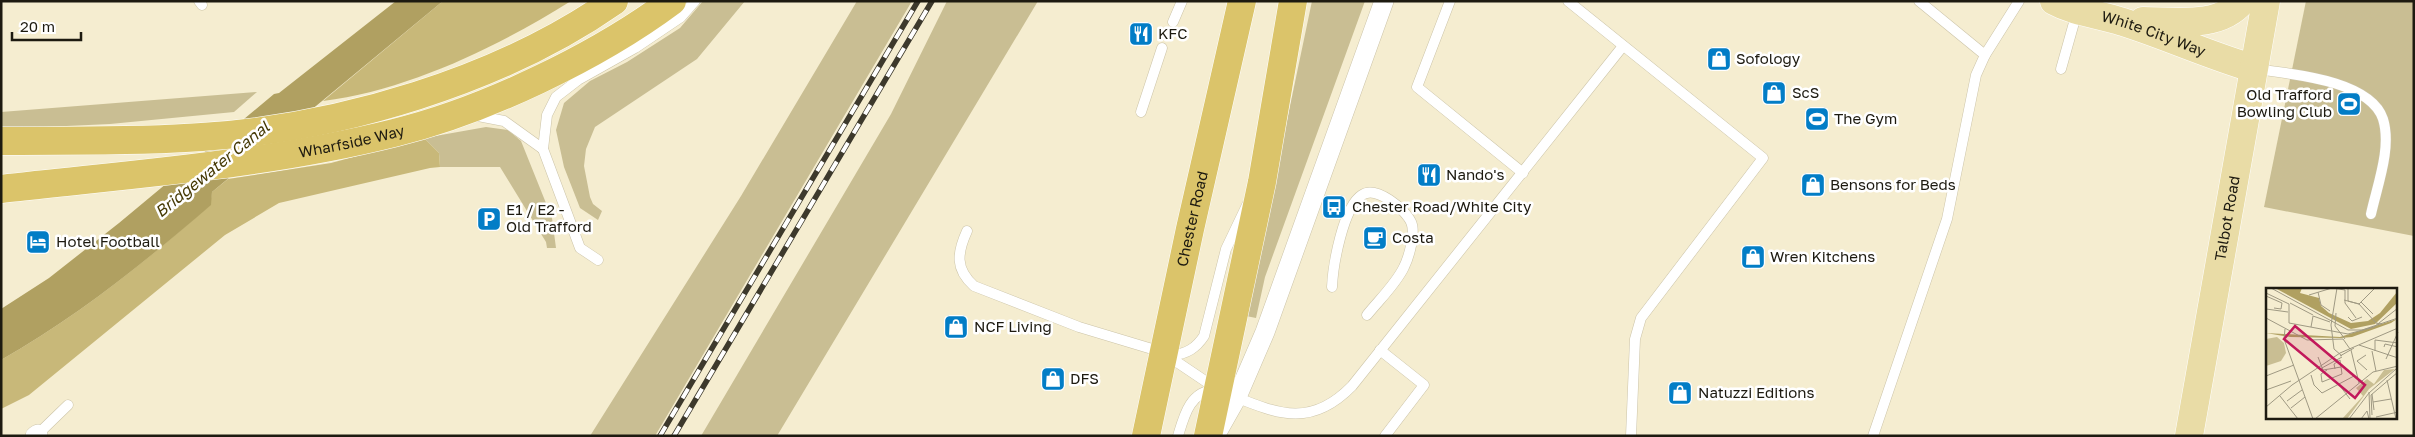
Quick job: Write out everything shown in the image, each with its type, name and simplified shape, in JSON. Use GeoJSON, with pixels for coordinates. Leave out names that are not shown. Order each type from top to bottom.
{"type":"FeatureCollection","features":[{"type":"Feature","properties":{"kind":"highway","name":"Wharfside Way"},"geometry":{"type":"LineString","coordinates":[[1,141],[202,137],[341,116],[403,100],[520,55],[592,16],[614,1]]}},
{"type":"Feature","properties":{"kind":"highway","name":"Wharfside Way"},"geometry":{"type":"LineString","coordinates":[[1,189],[199,167],[334,147],[396,133],[458,112],[546,76],[591,53],[672,1]]}},
{"type":"Feature","properties":{"kind":"highway"},"geometry":{"type":"LineString","coordinates":[[1208,436],[1228,394],[1293,1]]}},
{"type":"Feature","properties":{"kind":"highway","name":"Chester Road"},"geometry":{"type":"LineString","coordinates":[[1146,436],[1241,3]]}},
{"type":"Feature","properties":{"kind":"main road"},"geometry":{"type":"LineString","coordinates":[[2121,21],[2211,20],[2235,9],[2242,1]]}},
{"type":"Feature","properties":{"kind":"main road","name":"Talbot Road"},"geometry":{"type":"LineString","coordinates":[[2189,436],[2252,68],[2266,1]]}},
{"type":"Feature","properties":{"kind":"main road","name":"White City Way"},"geometry":{"type":"LineString","coordinates":[[2065,6],[2121,21],[2186,44],[2213,57],[2252,68]]}},
{"type":"Feature","properties":{"kind":"street"},"geometry":{"type":"LineString","coordinates":[[1215,436],[1228,394],[1270,319],[1384,1]]}},
{"type":"Feature","properties":{"kind":"lane"},"geometry":{"type":"LineString","coordinates":[[598,260],[580,248],[543,149],[547,116],[556,98],[578,80],[635,48],[681,16],[694,1]]}},
{"type":"Feature","properties":{"kind":"lane"},"geometry":{"type":"LineString","coordinates":[[1173,22],[1182,1]]}},
{"type":"Feature","properties":{"kind":"lane"},"geometry":{"type":"LineString","coordinates":[[1450,1],[1417,87],[1523,173]]}},
{"type":"Feature","properties":{"kind":"lane"},"geometry":{"type":"LineString","coordinates":[[1568,1],[1764,158],[1641,318],[1635,340],[1631,436]]}},
{"type":"Feature","properties":{"kind":"lane"},"geometry":{"type":"LineString","coordinates":[[1919,1],[1984,55]]}},
{"type":"Feature","properties":{"kind":"lane"},"geometry":{"type":"LineString","coordinates":[[1872,436],[1947,219],[1976,75],[1984,55],[2019,1]]}},
{"type":"Feature","properties":{"kind":"lane"},"geometry":{"type":"LineString","coordinates":[[2061,69],[2065,6]]}},
{"type":"Feature","properties":{"kind":"lane"},"geometry":{"type":"LineString","coordinates":[[1178,436],[1190,402],[1206,390],[1228,394],[1257,405],[1296,414],[1328,407],[1338,400],[1352,386],[1623,46]]}},
{"type":"Feature","properties":{"kind":"lane"},"geometry":{"type":"LineString","coordinates":[[1141,112],[1162,48]]}},
{"type":"Feature","properties":{"kind":"lane"},"geometry":{"type":"LineString","coordinates":[[2252,68],[2311,78],[2354,90],[2364,95],[2374,105],[2383,119],[2384,152],[2371,214]]}},
{"type":"Feature","properties":{"kind":"lane"},"geometry":{"type":"LineString","coordinates":[[458,112],[504,121],[543,149]]}},
{"type":"Feature","properties":{"kind":"lane"},"geometry":{"type":"LineString","coordinates":[[967,230],[959,249],[958,263],[964,276],[974,286],[1079,327],[1172,355],[1190,351],[1198,345],[1204,336],[1226,249],[1239,218],[1262,182]]}},
{"type":"Feature","properties":{"kind":"lane"},"geometry":{"type":"LineString","coordinates":[[1332,287],[1333,271],[1348,212],[1363,194],[1374,191],[1385,196],[1406,215],[1411,222],[1413,230],[1403,270],[1367,315]]}},
{"type":"Feature","properties":{"kind":"lane"},"geometry":{"type":"LineString","coordinates":[[1380,350],[1424,385],[1384,436]]}},
{"type":"Feature","properties":{"kind":"lane"},"geometry":{"type":"LineString","coordinates":[[1164,353],[1228,394]]}},
{"type":"Feature","properties":{"kind":"lane"},"geometry":{"type":"LineString","coordinates":[[36,435],[68,405]]}},
{"type":"Feature","properties":{"kind":"shaded area"},"geometry":{"type":"Polygon","coordinates":[[[443,1],[571,1],[484,50],[452,64],[388,87],[323,101],[443,1]]]}},
{"type":"Feature","properties":{"kind":"shaded area"},"geometry":{"type":"Polygon","coordinates":[[[703,1],[745,1],[697,59],[595,127],[586,149],[584,166],[590,197],[593,204],[602,211],[598,220],[580,208],[564,167],[556,130],[564,103],[590,81],[627,62],[680,28],[703,1]]]}},
{"type":"Feature","properties":{"kind":"shaded area"},"geometry":{"type":"Polygon","coordinates":[[[857,1],[912,1],[655,436],[590,436],[741,196],[857,1]]]}},
{"type":"Feature","properties":{"kind":"shaded area"},"geometry":{"type":"Polygon","coordinates":[[[947,1],[1038,1],[777,436],[701,436],[891,114],[947,1]]]}},
{"type":"Feature","properties":{"kind":"shaded area"},"geometry":{"type":"Polygon","coordinates":[[[1312,1],[1365,1],[1265,277],[1256,318],[1246,316],[1312,1]]]}},
{"type":"Feature","properties":{"kind":"shaded area","name":"Old Trafford Bowling Club"},"geometry":{"type":"Polygon","coordinates":[[[2306,1],[2414,1],[2414,236],[2264,207],[2306,1]]]}},
{"type":"Feature","properties":{"kind":"shaded area"},"geometry":{"type":"Polygon","coordinates":[[[257,92],[234,112],[110,124],[1,129],[1,112],[257,92]]]}},
{"type":"Feature","properties":{"kind":"shaded area"},"geometry":{"type":"Polygon","coordinates":[[[486,127],[508,130],[521,141],[552,218],[556,248],[547,248],[546,242],[500,167],[440,167],[439,153],[424,138],[486,127]]]}},
{"type":"Feature","properties":{"kind":"shaded area"},"geometry":{"type":"Polygon","coordinates":[[[424,138],[439,153],[440,167],[279,203],[225,235],[29,395],[1,409],[1,360],[57,326],[110,288],[210,205],[212,192],[228,179],[331,163],[424,138]]]}},
{"type":"Feature","properties":{"kind":"water","name":"Bridgewater Canal"},"geometry":{"type":"Polygon","coordinates":[[[396,1],[443,1],[212,192],[211,205],[161,247],[110,288],[57,326],[1,360],[1,309],[49,278],[119,223],[274,94],[279,93],[396,1]]]}},
{"type":"Feature","properties":{"kind":"railway"},"geometry":{"type":"LineString","coordinates":[[660,436],[918,1]]}},
{"type":"Feature","properties":{"kind":"railway"},"geometry":{"type":"LineString","coordinates":[[674,436],[932,1]]}},
{"type":"Feature","properties":{"kind":"place","name":"KFC"},"geometry":{"type":"Point","coordinates":[1141,34]}},
{"type":"Feature","properties":{"kind":"place","name":"Sofology"},"geometry":{"type":"Point","coordinates":[1719,59]}},
{"type":"Feature","properties":{"kind":"place","name":"ScS"},"geometry":{"type":"Point","coordinates":[1774,93]}},
{"type":"Feature","properties":{"kind":"place","name":"Old Trafford Bowling Club"},"geometry":{"type":"Point","coordinates":[2349,104]}},
{"type":"Feature","properties":{"kind":"place","name":"The Gym"},"geometry":{"type":"Point","coordinates":[1817,119]}},
{"type":"Feature","properties":{"kind":"place","name":"Nando's"},"geometry":{"type":"Point","coordinates":[1429,175]}},
{"type":"Feature","properties":{"kind":"place","name":"Bensons for Beds"},"geometry":{"type":"Point","coordinates":[1813,185]}},
{"type":"Feature","properties":{"kind":"place","name":"Chester Road/White City"},"geometry":{"type":"Point","coordinates":[1334,207]}},
{"type":"Feature","properties":{"kind":"place","name":"E1 / E2 - Old Trafford"},"geometry":{"type":"Point","coordinates":[489,219]}},
{"type":"Feature","properties":{"kind":"place","name":"Costa"},"geometry":{"type":"Point","coordinates":[1375,238]}},
{"type":"Feature","properties":{"kind":"place","name":"Hotel Football"},"geometry":{"type":"Point","coordinates":[38,242]}},
{"type":"Feature","properties":{"kind":"place","name":"Wren Kitchens"},"geometry":{"type":"Point","coordinates":[1753,257]}},
{"type":"Feature","properties":{"kind":"place","name":"NCF Living"},"geometry":{"type":"Point","coordinates":[956,327]}},
{"type":"Feature","properties":{"kind":"place","name":"DFS"},"geometry":{"type":"Point","coordinates":[1053,379]}},
{"type":"Feature","properties":{"kind":"place","name":"Natuzzi Editions"},"geometry":{"type":"Point","coordinates":[1680,393]}}]}
